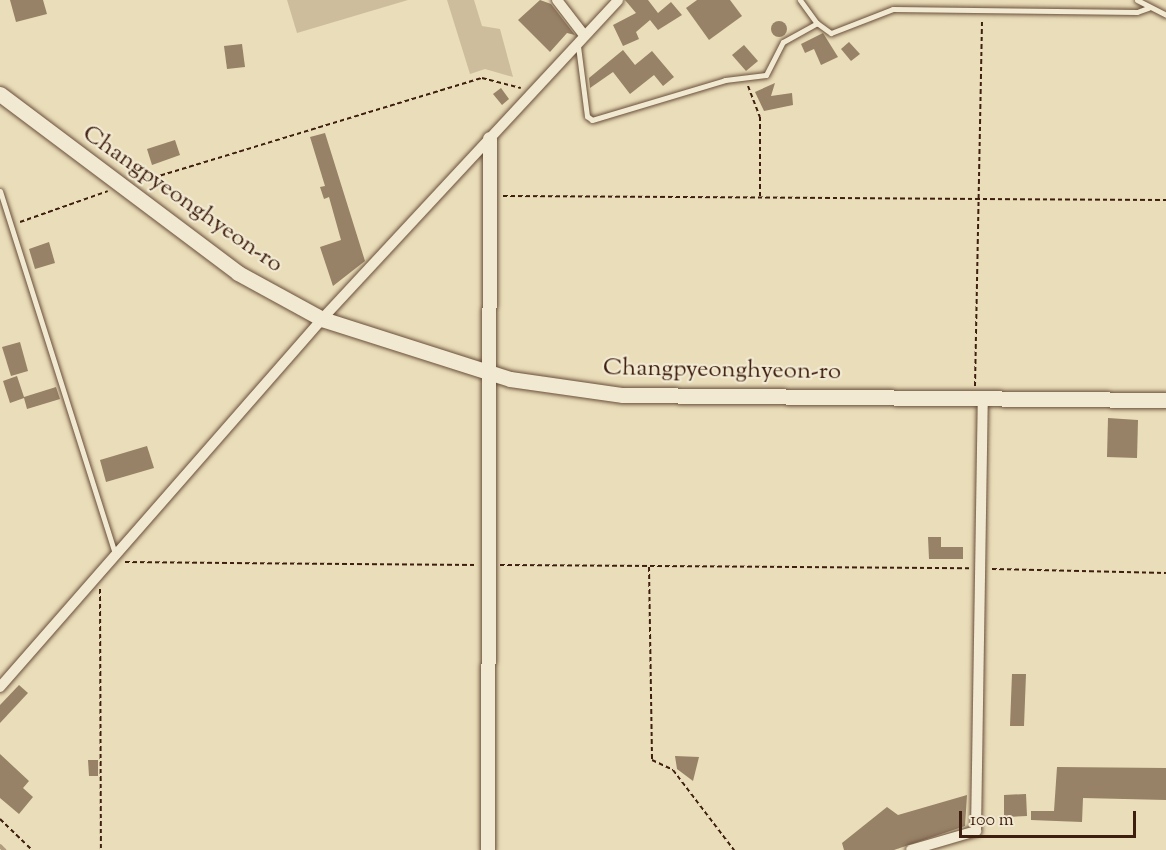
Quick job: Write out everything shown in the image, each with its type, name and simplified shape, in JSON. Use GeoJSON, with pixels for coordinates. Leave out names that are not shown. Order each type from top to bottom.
{"type":"FeatureCollection","features":[{"type":"Feature","properties":{"kind":"main road","name":"Changpyeonghyeon-ro"},"geometry":{"type":"LineString","coordinates":[[0,94],[118,188],[238,273],[322,319],[490,373],[623,395],[979,396],[1166,400]]}},
{"type":"Feature","properties":{"kind":"street"},"geometry":{"type":"LineString","coordinates":[[557,0],[581,39]]}},
{"type":"Feature","properties":{"kind":"street"},"geometry":{"type":"LineString","coordinates":[[0,687],[322,319],[618,0]]}},
{"type":"Feature","properties":{"kind":"street"},"geometry":{"type":"LineString","coordinates":[[488,850],[490,139]]}},
{"type":"Feature","properties":{"kind":"street"},"geometry":{"type":"LineString","coordinates":[[911,850],[976,831],[980,568],[979,396]]}},
{"type":"Feature","properties":{"kind":"lane"},"geometry":{"type":"LineString","coordinates":[[800,0],[817,23],[831,33],[893,9],[1137,12],[1148,8]]}},
{"type":"Feature","properties":{"kind":"lane"},"geometry":{"type":"LineString","coordinates":[[1137,0],[1148,8],[1166,15]]}},
{"type":"Feature","properties":{"kind":"lane"},"geometry":{"type":"LineString","coordinates":[[581,39],[592,120],[745,78],[766,75],[783,42],[817,23]]}},
{"type":"Feature","properties":{"kind":"lane"},"geometry":{"type":"LineString","coordinates":[[0,191],[115,556]]}},
{"type":"Feature","properties":{"kind":"path"},"geometry":{"type":"LineString","coordinates":[[979,396],[978,199],[982,10]]}},
{"type":"Feature","properties":{"kind":"path"},"geometry":{"type":"LineString","coordinates":[[11,226],[118,188],[482,78],[533,91]]}},
{"type":"Feature","properties":{"kind":"path"},"geometry":{"type":"LineString","coordinates":[[745,78],[760,117],[760,197]]}},
{"type":"Feature","properties":{"kind":"path"},"geometry":{"type":"LineString","coordinates":[[490,196],[1166,200]]}},
{"type":"Feature","properties":{"kind":"path"},"geometry":{"type":"LineString","coordinates":[[115,556],[139,563],[980,568],[1166,573]]}},
{"type":"Feature","properties":{"kind":"path"},"geometry":{"type":"LineString","coordinates":[[649,567],[652,760],[673,770],[734,850]]}},
{"type":"Feature","properties":{"kind":"path"},"geometry":{"type":"LineString","coordinates":[[96,577],[104,612],[101,850]]}},
{"type":"Feature","properties":{"kind":"path"},"geometry":{"type":"LineString","coordinates":[[0,819],[32,850]]}},
{"type":"Feature","properties":{"kind":"shaded area"},"geometry":{"type":"Polygon","coordinates":[[[287,0],[408,0],[297,33],[287,0]]]}},
{"type":"Feature","properties":{"kind":"shaded area"},"geometry":{"type":"Polygon","coordinates":[[[447,0],[474,0],[482,26],[500,29],[513,77],[485,69],[470,74],[447,0]]]}},
{"type":"Feature","properties":{"kind":"building"},"geometry":{"type":"Polygon","coordinates":[[[10,0],[43,0],[47,14],[16,22],[10,0]]]}},
{"type":"Feature","properties":{"kind":"building"},"geometry":{"type":"Polygon","coordinates":[[[540,0],[551,4],[575,35],[567,33],[550,52],[518,20],[540,0]]]}},
{"type":"Feature","properties":{"kind":"building"},"geometry":{"type":"Polygon","coordinates":[[[625,0],[648,0],[658,13],[671,2],[682,15],[658,30],[650,20],[636,32],[639,39],[623,46],[613,25],[636,13],[625,0]]]}},
{"type":"Feature","properties":{"kind":"building"},"geometry":{"type":"Polygon","coordinates":[[[697,0],[730,0],[742,16],[709,40],[686,8],[697,0]]]}},
{"type":"Feature","properties":{"kind":"building"},"geometry":{"type":"Polygon","coordinates":[[[776,21],[782,21],[787,29],[785,35],[776,37],[771,32],[771,26],[776,21]]]}},
{"type":"Feature","properties":{"kind":"building"},"geometry":{"type":"Polygon","coordinates":[[[823,33],[838,57],[821,65],[814,49],[805,53],[801,44],[823,33]]]}},
{"type":"Feature","properties":{"kind":"building"},"geometry":{"type":"Polygon","coordinates":[[[849,42],[860,54],[851,61],[841,49],[849,42]]]}},
{"type":"Feature","properties":{"kind":"building"},"geometry":{"type":"Polygon","coordinates":[[[242,44],[245,67],[227,69],[224,46],[242,44]]]}},
{"type":"Feature","properties":{"kind":"building"},"geometry":{"type":"Polygon","coordinates":[[[744,45],[758,61],[746,71],[732,55],[744,45]]]}},
{"type":"Feature","properties":{"kind":"building"},"geometry":{"type":"Polygon","coordinates":[[[623,50],[635,65],[652,51],[674,77],[663,86],[654,75],[630,94],[613,72],[590,88],[589,78],[623,50]]]}},
{"type":"Feature","properties":{"kind":"building"},"geometry":{"type":"Polygon","coordinates":[[[775,83],[771,96],[792,93],[793,105],[764,111],[755,92],[775,83]]]}},
{"type":"Feature","properties":{"kind":"building"},"geometry":{"type":"Polygon","coordinates":[[[501,88],[509,99],[502,105],[493,94],[501,88]]]}},
{"type":"Feature","properties":{"kind":"building"},"geometry":{"type":"Polygon","coordinates":[[[325,133],[365,261],[333,286],[320,247],[341,240],[329,197],[324,199],[320,187],[325,186],[310,137],[325,133]]]}},
{"type":"Feature","properties":{"kind":"building"},"geometry":{"type":"Polygon","coordinates":[[[175,140],[180,155],[152,165],[147,149],[175,140]]]}},
{"type":"Feature","properties":{"kind":"building"},"geometry":{"type":"Polygon","coordinates":[[[49,242],[55,263],[35,269],[29,249],[49,242]]]}},
{"type":"Feature","properties":{"kind":"building"},"geometry":{"type":"Polygon","coordinates":[[[20,342],[28,371],[11,376],[2,347],[20,342]]]}},
{"type":"Feature","properties":{"kind":"building"},"geometry":{"type":"Polygon","coordinates":[[[17,376],[24,397],[56,387],[60,399],[27,409],[24,398],[10,403],[3,381],[17,376]]]}},
{"type":"Feature","properties":{"kind":"building"},"geometry":{"type":"Polygon","coordinates":[[[1108,418],[1138,420],[1137,458],[1107,457],[1108,418]]]}},
{"type":"Feature","properties":{"kind":"building"},"geometry":{"type":"Polygon","coordinates":[[[147,446],[154,468],[106,482],[100,460],[147,446]]]}},
{"type":"Feature","properties":{"kind":"building"},"geometry":{"type":"Polygon","coordinates":[[[928,537],[941,537],[941,547],[963,547],[963,559],[929,559],[928,537]]]}},
{"type":"Feature","properties":{"kind":"building"},"geometry":{"type":"Polygon","coordinates":[[[1012,674],[1026,674],[1024,726],[1010,726],[1012,674]]]}},
{"type":"Feature","properties":{"kind":"building"},"geometry":{"type":"Polygon","coordinates":[[[19,685],[28,693],[0,723],[0,705],[19,685]]]}},
{"type":"Feature","properties":{"kind":"building"},"geometry":{"type":"Polygon","coordinates":[[[0,754],[29,781],[23,788],[33,797],[19,814],[0,798],[0,754]]]}},
{"type":"Feature","properties":{"kind":"building"},"geometry":{"type":"Polygon","coordinates":[[[675,756],[699,757],[693,781],[677,769],[675,756]]]}},
{"type":"Feature","properties":{"kind":"building"},"geometry":{"type":"Polygon","coordinates":[[[88,760],[98,760],[98,776],[89,776],[88,760]]]}},
{"type":"Feature","properties":{"kind":"building"},"geometry":{"type":"Polygon","coordinates":[[[1057,767],[1166,768],[1166,800],[1083,798],[1082,822],[1031,820],[1031,811],[1054,811],[1057,767]]]}},
{"type":"Feature","properties":{"kind":"building"},"geometry":{"type":"Polygon","coordinates":[[[1026,794],[1027,816],[1004,817],[1004,795],[1026,794]]]}},
{"type":"Feature","properties":{"kind":"building"},"geometry":{"type":"Polygon","coordinates":[[[967,795],[965,826],[894,850],[844,850],[842,843],[887,807],[898,815],[967,795]]]}},
{"type":"Feature","properties":{"kind":"waterway"},"geometry":{"type":"LineString","coordinates":[[0,846],[4,850]]}}]}
